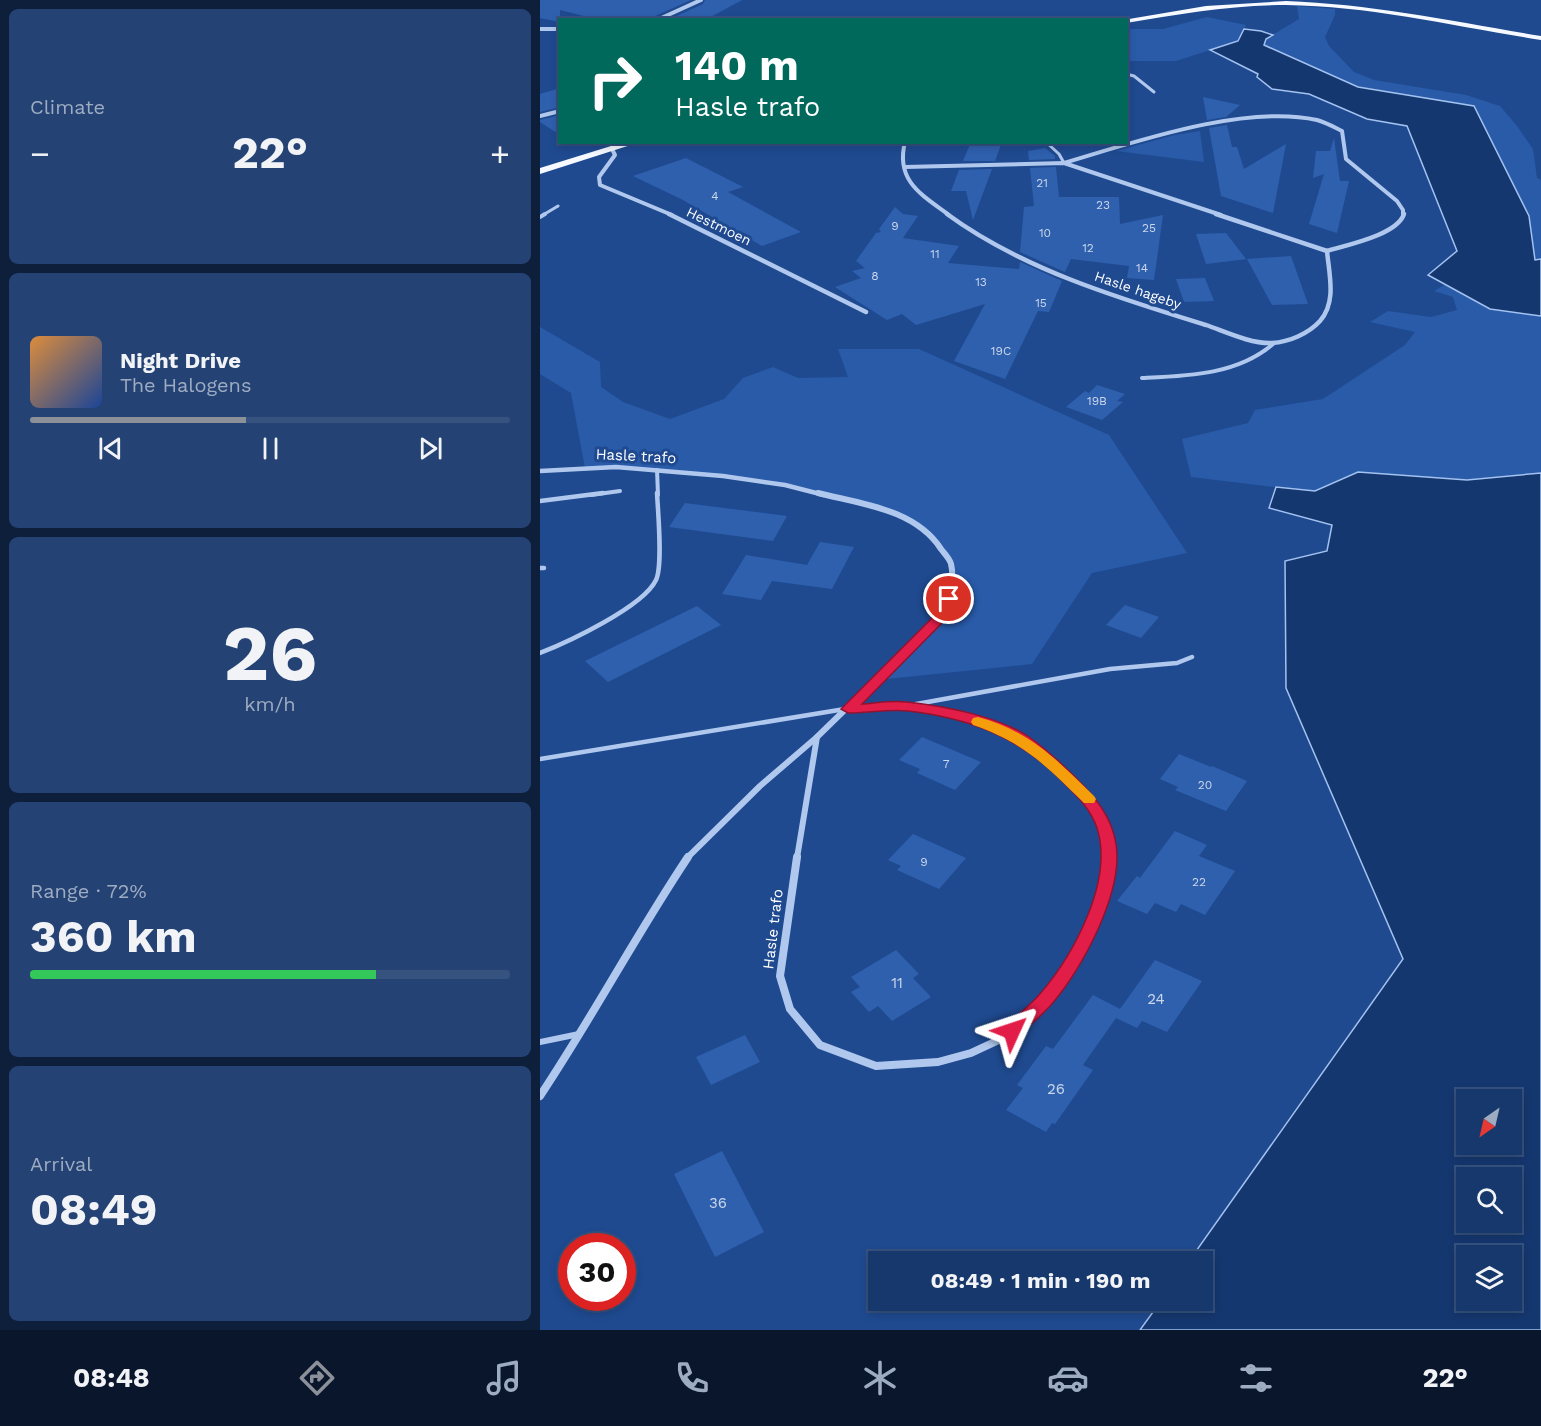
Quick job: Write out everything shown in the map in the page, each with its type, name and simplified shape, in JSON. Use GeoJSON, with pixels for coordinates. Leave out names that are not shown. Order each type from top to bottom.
{"type":"FeatureCollection","features":[{"type":"Feature","properties":{"kind":"main road"},"geometry":{"type":"LineString","coordinates":[[1128,21],[1208,7],[1288,3],[1370,10],[1541,38]]}},
{"type":"Feature","properties":{"kind":"main road"},"geometry":{"type":"LineString","coordinates":[[540,171],[629,144]]}},
{"type":"Feature","properties":{"kind":"street"},"geometry":{"type":"LineString","coordinates":[[661,18],[701,0]]}},
{"type":"Feature","properties":{"kind":"street"},"geometry":{"type":"LineString","coordinates":[[540,29],[558,29]]}},
{"type":"Feature","properties":{"kind":"street"},"geometry":{"type":"LineString","coordinates":[[540,116],[558,112]]}},
{"type":"Feature","properties":{"kind":"street"},"geometry":{"type":"LineString","coordinates":[[905,167],[1064,163],[1193,128],[1282,117],[1321,120],[1342,131],[1346,159],[1401,206],[1404,214],[1403,219],[1391,229],[1327,250],[1064,163]]}},
{"type":"Feature","properties":{"kind":"street","name":"Hasle hageby"},"geometry":{"type":"LineString","coordinates":[[905,144],[902,159],[908,180],[921,194],[960,223],[1007,251],[1112,293],[1244,337],[1273,344]]}},
{"type":"Feature","properties":{"kind":"street","name":"Hestmoen"},"geometry":{"type":"LineString","coordinates":[[612,149],[615,155],[599,177],[600,185],[693,224],[866,312]]}},
{"type":"Feature","properties":{"kind":"street"},"geometry":{"type":"LineString","coordinates":[[1273,344],[1296,338],[1316,324],[1327,311],[1330,291],[1327,250]]}},
{"type":"Feature","properties":{"kind":"street","name":"Hasle trafo"},"geometry":{"type":"LineString","coordinates":[[540,471],[616,467],[657,470],[784,485],[843,498],[887,510],[915,522],[933,536],[951,564],[949,599],[936,621],[848,709],[760,786],[689,855],[657,903],[582,1033],[540,1096]]}},
{"type":"Feature","properties":{"kind":"street","name":"Hasle trafo"},"geometry":{"type":"LineString","coordinates":[[817,737],[785,931],[780,976],[790,1009],[820,1045],[876,1066],[939,1062],[971,1053],[1002,1039],[1045,1000],[1066,971],[1089,932],[1097,911],[1109,862],[1108,844],[1101,820],[1091,802],[1067,777],[1030,745],[1003,730],[967,718],[906,706],[848,709]]}},
{"type":"Feature","properties":{"kind":"lane"},"geometry":{"type":"LineString","coordinates":[[1128,74],[1134,76],[1154,92]]}},
{"type":"Feature","properties":{"kind":"lane"},"geometry":{"type":"LineString","coordinates":[[1048,144],[1059,154],[1064,163]]}},
{"type":"Feature","properties":{"kind":"lane"},"geometry":{"type":"LineString","coordinates":[[540,217],[558,206]]}},
{"type":"Feature","properties":{"kind":"lane"},"geometry":{"type":"LineString","coordinates":[[1142,378],[1191,375],[1218,370],[1257,358],[1273,344]]}},
{"type":"Feature","properties":{"kind":"lane"},"geometry":{"type":"LineString","coordinates":[[540,653],[581,634],[627,606],[645,594],[657,580],[659,567],[657,470]]}},
{"type":"Feature","properties":{"kind":"lane"},"geometry":{"type":"LineString","coordinates":[[540,501],[620,491]]}},
{"type":"Feature","properties":{"kind":"lane","name":"Hasle trafo"},"geometry":{"type":"LineString","coordinates":[[906,706],[1110,669],[1178,663],[1192,657]]}},
{"type":"Feature","properties":{"kind":"lane"},"geometry":{"type":"LineString","coordinates":[[540,759],[848,709]]}},
{"type":"Feature","properties":{"kind":"lane"},"geometry":{"type":"LineString","coordinates":[[540,1042],[582,1033]]}},
{"type":"Feature","properties":{"kind":"shaded area"},"geometry":{"type":"Polygon","coordinates":[[[1297,6],[1335,9],[1335,15],[1325,37],[1329,46],[1354,72],[1374,80],[1466,95],[1500,106],[1533,149],[1537,178],[1541,180],[1541,259],[1535,260],[1474,106],[1358,87],[1263,45],[1266,39],[1299,19],[1297,6]]]}},
{"type":"Feature","properties":{"kind":"shaded area"},"geometry":{"type":"Polygon","coordinates":[[[1207,17],[1246,25],[1238,41],[1176,61],[1128,61],[1128,29],[1163,29],[1207,17]]]}},
{"type":"Feature","properties":{"kind":"shaded area"},"geometry":{"type":"Polygon","coordinates":[[[1244,29],[1273,35],[1266,39],[1264,45],[1358,87],[1474,106],[1529,216],[1535,260],[1541,259],[1541,316],[1490,309],[1428,275],[1457,251],[1407,126],[1367,119],[1309,94],[1272,89],[1257,77],[1258,74],[1210,50],[1238,41],[1244,29]]]}},
{"type":"Feature","properties":{"kind":"shaded area"},"geometry":{"type":"Polygon","coordinates":[[[1200,131],[1204,162],[1116,151],[1175,135],[1200,131]]]}},
{"type":"Feature","properties":{"kind":"shaded area"},"geometry":{"type":"Polygon","coordinates":[[[1446,284],[1490,309],[1541,316],[1541,473],[1467,480],[1358,472],[1315,492],[1191,477],[1182,439],[1248,423],[1255,410],[1323,399],[1405,345],[1415,332],[1370,322],[1388,311],[1431,317],[1457,310],[1453,297],[1434,291],[1446,284]]]}},
{"type":"Feature","properties":{"kind":"shaded area"},"geometry":{"type":"Polygon","coordinates":[[[540,327],[600,362],[601,387],[623,402],[670,419],[724,399],[743,378],[773,367],[798,378],[848,377],[838,349],[919,349],[1109,435],[1187,553],[1092,573],[1032,664],[877,680],[936,621],[949,599],[951,564],[933,536],[887,510],[785,485],[657,470],[585,468],[571,393],[540,374],[540,327]]]}},
{"type":"Feature","properties":{"kind":"shaded area"},"geometry":{"type":"Polygon","coordinates":[[[1358,472],[1467,480],[1541,473],[1541,1330],[1140,1330],[1154,1311],[1213,1311],[1213,1251],[1196,1251],[1403,959],[1286,688],[1285,561],[1327,551],[1332,525],[1269,508],[1276,487],[1315,491],[1358,472]]]}},
{"type":"Feature","properties":{"kind":"building"},"geometry":{"type":"Polygon","coordinates":[[[540,0],[691,0],[654,18],[592,18],[560,10],[558,22],[540,18],[540,0]]]}},
{"type":"Feature","properties":{"kind":"building"},"geometry":{"type":"Polygon","coordinates":[[[705,0],[742,0],[709,18],[672,18],[703,4],[705,0]]]}},
{"type":"Feature","properties":{"kind":"building"},"geometry":{"type":"Polygon","coordinates":[[[558,89],[558,108],[540,112],[540,94],[558,89]]]}},
{"type":"Feature","properties":{"kind":"building"},"geometry":{"type":"Polygon","coordinates":[[[1203,97],[1240,105],[1226,117],[1207,120],[1203,97]]]}},
{"type":"Feature","properties":{"kind":"building"},"geometry":{"type":"Polygon","coordinates":[[[558,116],[558,134],[540,122],[540,120],[558,116]]]}},
{"type":"Feature","properties":{"kind":"building"},"geometry":{"type":"Polygon","coordinates":[[[1227,125],[1232,147],[1237,147],[1244,169],[1286,144],[1273,213],[1221,196],[1209,128],[1227,125]]]}},
{"type":"Feature","properties":{"kind":"building"},"geometry":{"type":"Polygon","coordinates":[[[1334,138],[1340,181],[1349,181],[1337,233],[1309,224],[1324,174],[1313,178],[1316,151],[1330,151],[1334,138]]]}},
{"type":"Feature","properties":{"kind":"building"},"geometry":{"type":"Polygon","coordinates":[[[970,144],[1001,144],[995,161],[963,161],[970,144]]]}},
{"type":"Feature","properties":{"kind":"building"},"geometry":{"type":"Polygon","coordinates":[[[1045,148],[1055,156],[1055,159],[1029,160],[1028,151],[1045,148]]]}},
{"type":"Feature","properties":{"kind":"building"},"geometry":{"type":"Polygon","coordinates":[[[686,158],[743,187],[728,192],[801,232],[762,246],[683,200],[633,176],[686,158]]]}},
{"type":"Feature","properties":{"kind":"building"},"geometry":{"type":"Polygon","coordinates":[[[1056,167],[1059,197],[1119,197],[1120,224],[1163,215],[1154,280],[1127,278],[1129,266],[1071,259],[1065,272],[1020,252],[1024,207],[1034,206],[1030,168],[1056,167]]]}},
{"type":"Feature","properties":{"kind":"building"},"geometry":{"type":"Polygon","coordinates":[[[992,169],[973,220],[966,191],[951,191],[959,170],[992,169]]]}},
{"type":"Feature","properties":{"kind":"building"},"geometry":{"type":"Polygon","coordinates":[[[895,207],[903,214],[918,216],[903,238],[959,246],[948,263],[1019,269],[1020,262],[1062,281],[1049,312],[1038,311],[1005,379],[954,361],[985,304],[916,325],[902,314],[887,320],[835,287],[861,278],[852,271],[865,268],[856,261],[876,233],[881,232],[879,229],[895,207]]]}},
{"type":"Feature","properties":{"kind":"building"},"geometry":{"type":"Polygon","coordinates":[[[1226,233],[1246,259],[1291,256],[1308,304],[1272,305],[1247,259],[1206,264],[1196,234],[1226,233]]]}},
{"type":"Feature","properties":{"kind":"building"},"geometry":{"type":"Polygon","coordinates":[[[1205,278],[1214,301],[1184,302],[1176,279],[1205,278]]]}},
{"type":"Feature","properties":{"kind":"building"},"geometry":{"type":"Polygon","coordinates":[[[1097,385],[1125,394],[1117,401],[1123,402],[1102,420],[1066,407],[1085,391],[1089,393],[1097,385]]]}},
{"type":"Feature","properties":{"kind":"building"},"geometry":{"type":"Polygon","coordinates":[[[685,503],[787,516],[773,541],[669,527],[685,503]]]}},
{"type":"Feature","properties":{"kind":"building"},"geometry":{"type":"Polygon","coordinates":[[[820,542],[854,547],[832,589],[772,581],[761,600],[722,594],[746,555],[807,565],[820,542]]]}},
{"type":"Feature","properties":{"kind":"building"},"geometry":{"type":"Polygon","coordinates":[[[1125,605],[1159,617],[1141,638],[1106,625],[1125,605]]]}},
{"type":"Feature","properties":{"kind":"building"},"geometry":{"type":"Polygon","coordinates":[[[697,606],[721,625],[608,682],[585,661],[697,606]]]}},
{"type":"Feature","properties":{"kind":"building"},"geometry":{"type":"Polygon","coordinates":[[[922,737],[981,762],[955,790],[917,773],[920,769],[899,760],[922,737]]]}},
{"type":"Feature","properties":{"kind":"building"},"geometry":{"type":"Polygon","coordinates":[[[1179,754],[1247,781],[1226,811],[1175,790],[1178,787],[1160,779],[1179,754]]]}},
{"type":"Feature","properties":{"kind":"building"},"geometry":{"type":"Polygon","coordinates":[[[1175,831],[1207,845],[1199,856],[1235,871],[1205,915],[1181,904],[1176,912],[1155,903],[1147,914],[1117,901],[1137,876],[1140,878],[1175,831]]]}},
{"type":"Feature","properties":{"kind":"building"},"geometry":{"type":"Polygon","coordinates":[[[913,834],[966,858],[939,889],[897,870],[901,866],[888,860],[913,834]]]}},
{"type":"Feature","properties":{"kind":"building"},"geometry":{"type":"Polygon","coordinates":[[[896,950],[919,974],[913,978],[931,997],[892,1021],[878,1006],[869,1012],[851,992],[860,987],[851,977],[896,950]]]}},
{"type":"Feature","properties":{"kind":"building"},"geometry":{"type":"Polygon","coordinates":[[[1155,960],[1202,981],[1167,1032],[1142,1021],[1137,1028],[1116,1018],[1083,1065],[1093,1070],[1055,1124],[1052,1123],[1046,1132],[1006,1110],[1023,1088],[1017,1085],[1046,1046],[1053,1049],[1093,995],[1120,1009],[1155,960]]]}},
{"type":"Feature","properties":{"kind":"building"},"geometry":{"type":"Polygon","coordinates":[[[745,1035],[760,1062],[711,1085],[696,1057],[745,1035]]]}},
{"type":"Feature","properties":{"kind":"building"},"geometry":{"type":"Polygon","coordinates":[[[722,1151],[764,1232],[715,1257],[674,1174],[722,1151]]]}},
{"type":"Feature","properties":{"kind":"slow traffic"},"geometry":{"type":"LineString","coordinates":[[978,722],[1003,730],[1039,751],[1089,799]]}},
{"type":"Feature","properties":{"kind":"route"},"geometry":{"type":"LineString","coordinates":[[949,599],[936,621],[848,709],[906,706],[967,718],[1003,730],[1039,751],[1074,783],[1098,813],[1108,844],[1109,862],[1097,911],[1089,932],[1066,971],[1045,1000],[1012,1031]]}}]}
